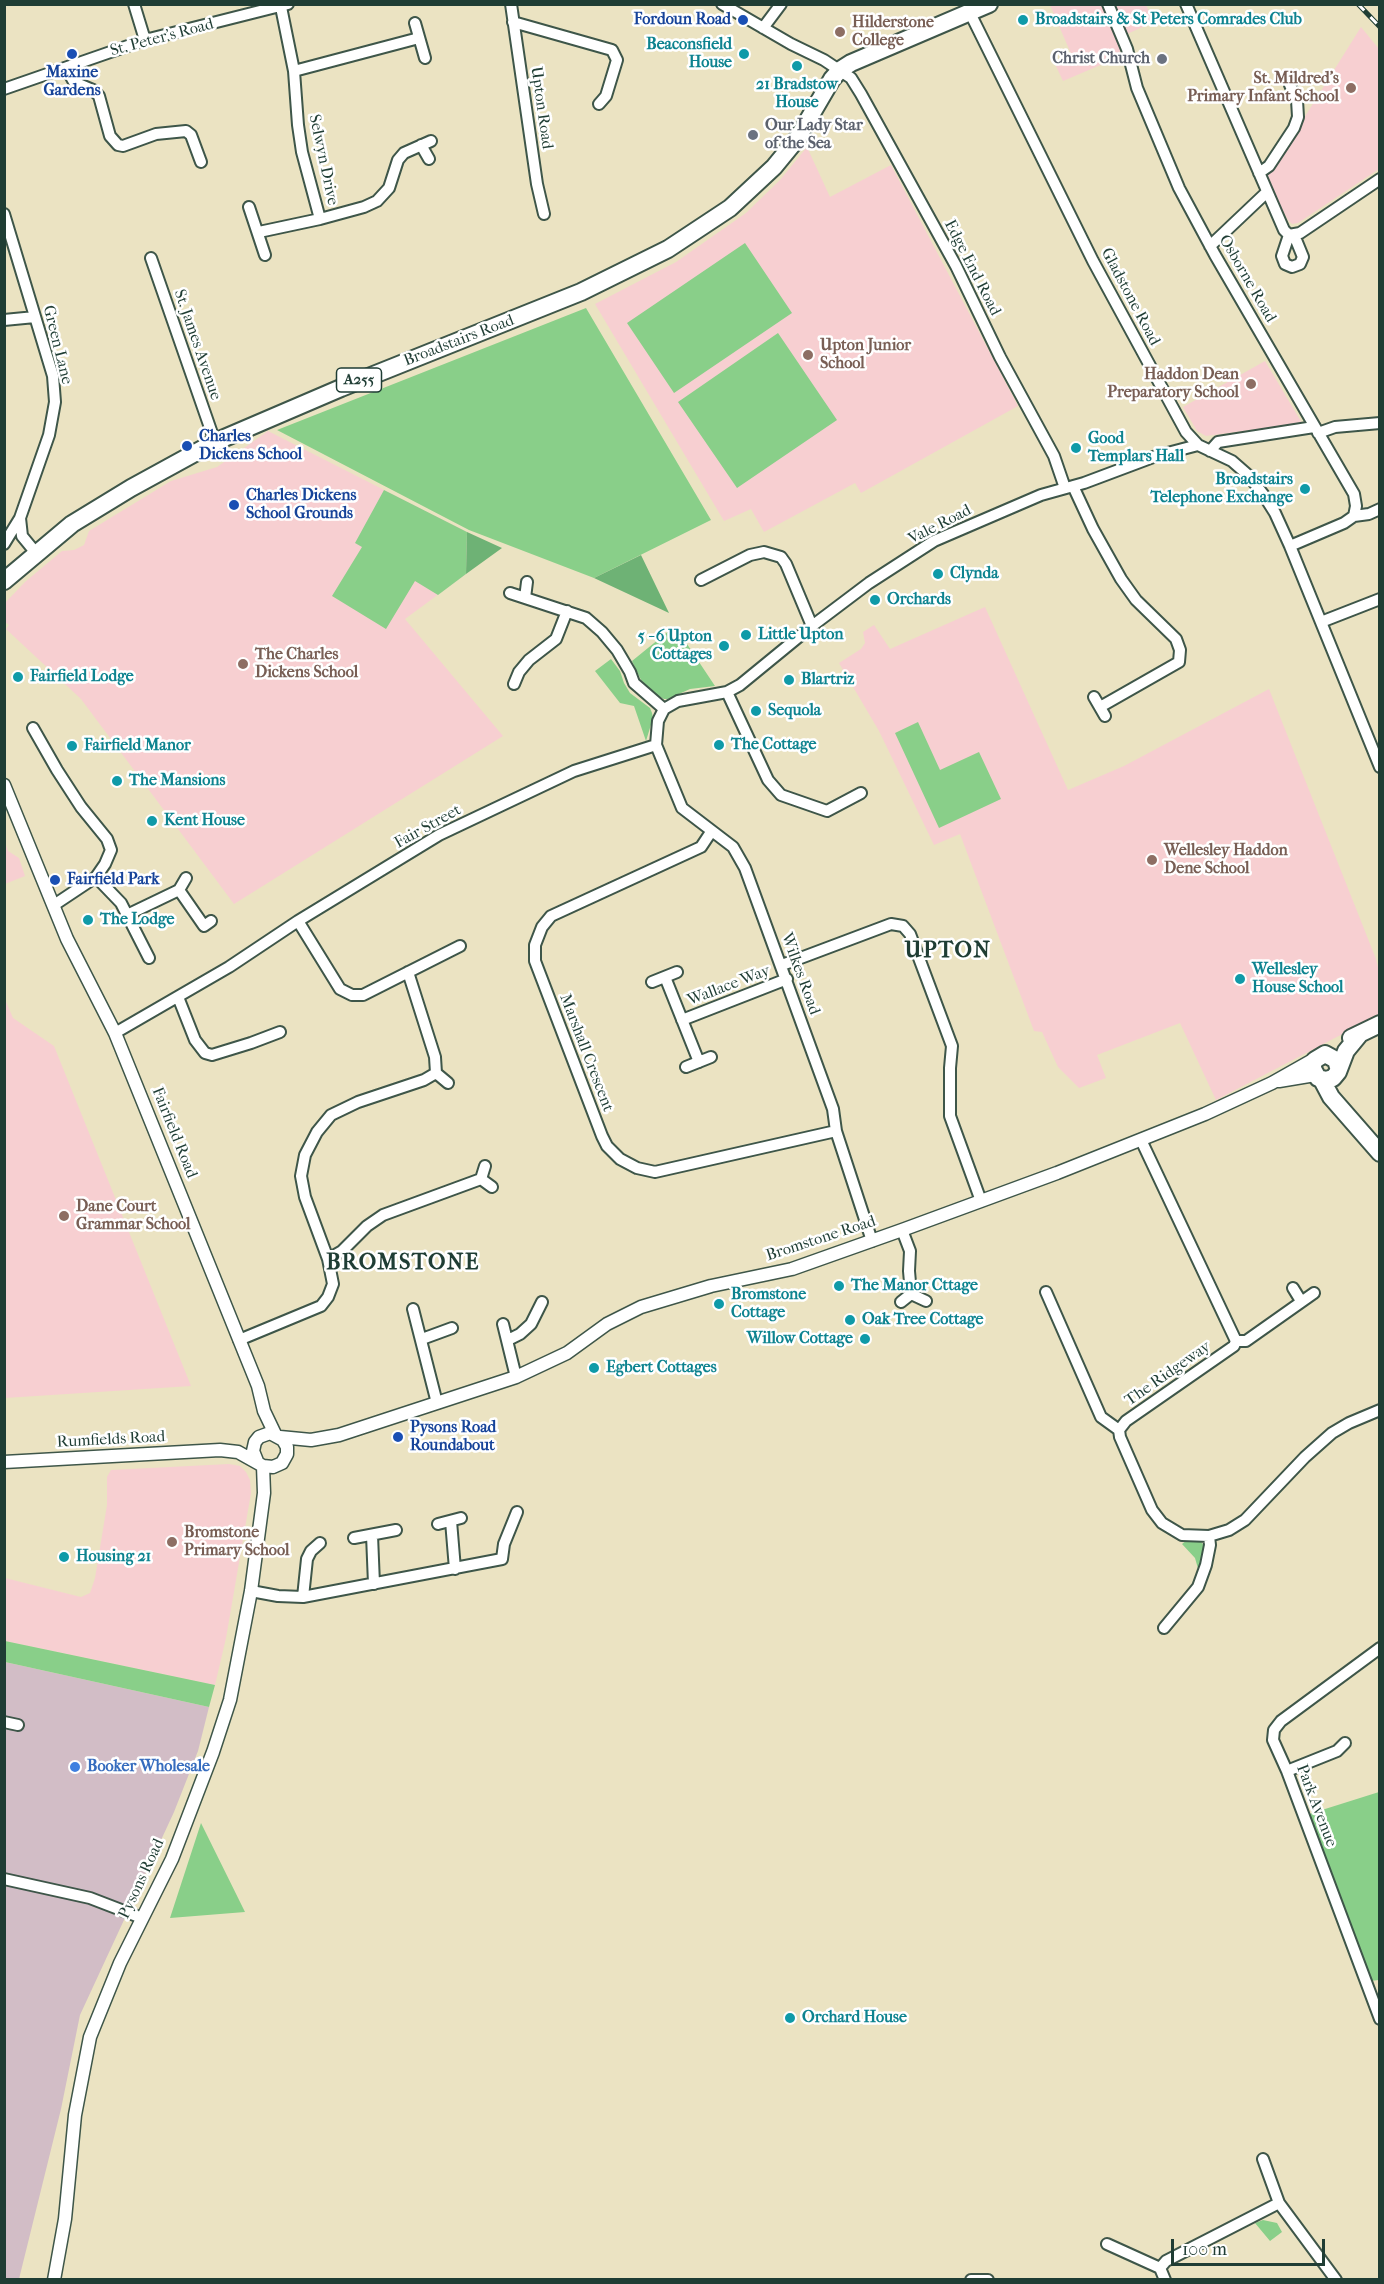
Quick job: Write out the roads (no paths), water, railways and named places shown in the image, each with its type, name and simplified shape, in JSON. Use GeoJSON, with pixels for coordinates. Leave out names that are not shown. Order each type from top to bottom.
{"type":"FeatureCollection","features":[{"type":"Feature","properties":{"kind":"main road","name":"A255"},"geometry":{"type":"LineString","coordinates":[[840,70],[851,63],[989,4]]}},
{"type":"Feature","properties":{"kind":"main road","name":"Broadstairs Road"},"geometry":{"type":"LineString","coordinates":[[4,581],[72,524],[131,488],[215,442],[341,388],[580,292],[668,249],[730,208],[774,166],[797,138],[832,79],[840,70]]}},
{"type":"Feature","properties":{"kind":"main road"},"geometry":{"type":"LineString","coordinates":[[1328,1075],[1313,1063],[1340,1042],[1380,1024]]}},
{"type":"Feature","properties":{"kind":"main road"},"geometry":{"type":"LineString","coordinates":[[1328,1075],[1360,1034]]}},
{"type":"Feature","properties":{"kind":"main road"},"geometry":{"type":"LineString","coordinates":[[1321,1055],[1336,1060],[1328,1075],[1332,1097],[1380,1153]]}},
{"type":"Feature","properties":{"kind":"street"},"geometry":{"type":"LineString","coordinates":[[134,4],[145,40]]}},
{"type":"Feature","properties":{"kind":"street","name":"Upton Road"},"geometry":{"type":"LineString","coordinates":[[511,4],[537,184],[544,214]]}},
{"type":"Feature","properties":{"kind":"street"},"geometry":{"type":"LineString","coordinates":[[722,4],[840,70]]}},
{"type":"Feature","properties":{"kind":"street"},"geometry":{"type":"LineString","coordinates":[[763,28],[781,4]]}},
{"type":"Feature","properties":{"kind":"street","name":"Osborne Road"},"geometry":{"type":"LineString","coordinates":[[1108,4],[1127,49],[1137,88],[1179,188],[1354,495],[1356,506],[1354,516]]}},
{"type":"Feature","properties":{"kind":"street"},"geometry":{"type":"LineString","coordinates":[[1186,4],[1284,230],[1291,235],[1305,230],[1380,179]]}},
{"type":"Feature","properties":{"kind":"street","name":"St. Peter's Road"},"geometry":{"type":"LineString","coordinates":[[4,89],[145,40],[284,6]]}},
{"type":"Feature","properties":{"kind":"street","name":"Selwyn Drive"},"geometry":{"type":"LineString","coordinates":[[284,6],[294,71],[302,152],[320,219]]}},
{"type":"Feature","properties":{"kind":"street","name":"Gladstone Road"},"geometry":{"type":"LineString","coordinates":[[970,13],[1093,261],[1186,432],[1198,445],[1232,461],[1248,475],[1275,513],[1380,767]]}},
{"type":"Feature","properties":{"kind":"street"},"geometry":{"type":"LineString","coordinates":[[513,22],[612,50],[616,60],[606,96],[599,104]]}},
{"type":"Feature","properties":{"kind":"street"},"geometry":{"type":"LineString","coordinates":[[415,23],[425,58]]}},
{"type":"Feature","properties":{"kind":"street"},"geometry":{"type":"LineString","coordinates":[[294,71],[419,38]]}},
{"type":"Feature","properties":{"kind":"street"},"geometry":{"type":"LineString","coordinates":[[66,68],[74,82],[93,90],[99,96],[110,136],[118,145],[123,146],[154,130],[186,131],[191,135],[201,162]]}},
{"type":"Feature","properties":{"kind":"street","name":"Edge End Road"},"geometry":{"type":"LineString","coordinates":[[840,70],[851,78],[861,93],[956,266],[1000,357],[1069,487],[1121,579],[1136,600],[1176,639],[1180,650],[1179,662],[1100,707]]}},
{"type":"Feature","properties":{"kind":"street"},"geometry":{"type":"LineString","coordinates":[[1259,173],[1269,166],[1294,128],[1298,117],[1297,100],[1290,85]]}},
{"type":"Feature","properties":{"kind":"street","name":"Selwyn Drive"},"geometry":{"type":"LineString","coordinates":[[259,232],[364,207],[377,201],[389,188],[398,160],[404,153],[426,143],[429,159]]}},
{"type":"Feature","properties":{"kind":"street"},"geometry":{"type":"LineString","coordinates":[[1210,246],[1267,192]]}},
{"type":"Feature","properties":{"kind":"street"},"geometry":{"type":"LineString","coordinates":[[249,207],[265,255]]}},
{"type":"Feature","properties":{"kind":"street","name":"Green Lane"},"geometry":{"type":"LineString","coordinates":[[4,214],[53,376],[55,402],[49,435],[20,518],[4,544]]}},
{"type":"Feature","properties":{"kind":"street","name":"St. James Avenue"},"geometry":{"type":"LineString","coordinates":[[152,258],[215,442]]}},
{"type":"Feature","properties":{"kind":"street"},"geometry":{"type":"LineString","coordinates":[[4,320],[35,317]]}},
{"type":"Feature","properties":{"kind":"street"},"geometry":{"type":"LineString","coordinates":[[1210,451],[1218,442],[1380,423]]}},
{"type":"Feature","properties":{"kind":"street","name":"Vale Road"},"geometry":{"type":"LineString","coordinates":[[727,692],[740,685],[869,583],[934,542],[1041,495],[1156,456],[1198,445]]}},
{"type":"Feature","properties":{"kind":"street"},"geometry":{"type":"LineString","coordinates":[[1290,546],[1344,523],[1354,516],[1369,514],[1380,509]]}},
{"type":"Feature","properties":{"kind":"street","name":"Green Lane"},"geometry":{"type":"LineString","coordinates":[[4,544],[14,537],[22,536],[20,518]]}},
{"type":"Feature","properties":{"kind":"street"},"geometry":{"type":"LineString","coordinates":[[22,536],[36,553]]}},
{"type":"Feature","properties":{"kind":"street"},"geometry":{"type":"LineString","coordinates":[[701,580],[710,570],[750,555],[764,552],[780,557],[786,564],[812,626]]}},
{"type":"Feature","properties":{"kind":"street"},"geometry":{"type":"LineString","coordinates":[[525,598],[527,582]]}},
{"type":"Feature","properties":{"kind":"street"},"geometry":{"type":"LineString","coordinates":[[510,593],[585,618],[602,632],[617,650],[634,683],[664,709]]}},
{"type":"Feature","properties":{"kind":"street"},"geometry":{"type":"LineString","coordinates":[[1321,622],[1380,599]]}},
{"type":"Feature","properties":{"kind":"street"},"geometry":{"type":"LineString","coordinates":[[514,684],[519,672],[529,660],[555,639],[567,611]]}},
{"type":"Feature","properties":{"kind":"street"},"geometry":{"type":"LineString","coordinates":[[656,745],[658,721],[664,709],[678,701],[727,692],[759,762],[774,788],[781,795],[827,817],[861,793]]}},
{"type":"Feature","properties":{"kind":"street"},"geometry":{"type":"LineString","coordinates":[[33,728],[75,798],[107,839],[111,850],[96,877],[54,905]]}},
{"type":"Feature","properties":{"kind":"street","name":"Wilkes Road"},"geometry":{"type":"LineString","coordinates":[[656,745],[682,808],[733,848],[745,868],[833,1108],[837,1131],[872,1240]]}},
{"type":"Feature","properties":{"kind":"street","name":"Fair Street"},"geometry":{"type":"LineString","coordinates":[[116,1033],[439,835],[574,771],[656,745]]}},
{"type":"Feature","properties":{"kind":"street","name":"Fairfield Road"},"geometry":{"type":"LineString","coordinates":[[4,785],[67,939],[116,1033],[258,1386],[264,1411],[278,1435]]}},
{"type":"Feature","properties":{"kind":"street","name":"Marshall Crescent"},"geometry":{"type":"LineString","coordinates":[[711,832],[701,847],[551,916],[542,927],[535,945],[535,961],[602,1136],[607,1146],[620,1159],[637,1168],[656,1172],[837,1131]]}},
{"type":"Feature","properties":{"kind":"street"},"geometry":{"type":"LineString","coordinates":[[96,877],[121,903],[149,958]]}},
{"type":"Feature","properties":{"kind":"street"},"geometry":{"type":"LineString","coordinates":[[127,915],[179,890],[186,878]]}},
{"type":"Feature","properties":{"kind":"street"},"geometry":{"type":"LineString","coordinates":[[179,890],[204,926],[211,921]]}},
{"type":"Feature","properties":{"kind":"street"},"geometry":{"type":"LineString","coordinates":[[298,921],[340,989],[352,995],[363,995],[460,946]]}},
{"type":"Feature","properties":{"kind":"street"},"geometry":{"type":"LineString","coordinates":[[782,964],[891,924],[903,926],[910,934],[952,1046],[950,1116],[981,1201]]}},
{"type":"Feature","properties":{"kind":"street"},"geometry":{"type":"LineString","coordinates":[[239,1340],[321,1306],[328,1297],[333,1284],[328,1259],[305,1197],[301,1176],[305,1155],[317,1132],[331,1115],[358,1102],[431,1078],[436,1072],[435,1057],[408,972]]}},
{"type":"Feature","properties":{"kind":"street","name":"Wallace Way"},"geometry":{"type":"LineString","coordinates":[[652,982],[678,972]]}},
{"type":"Feature","properties":{"kind":"street","name":"Wallace Way"},"geometry":{"type":"LineString","coordinates":[[665,977],[699,1062]]}},
{"type":"Feature","properties":{"kind":"street","name":"Wallace Way"},"geometry":{"type":"LineString","coordinates":[[682,1020],[787,979]]}},
{"type":"Feature","properties":{"kind":"street"},"geometry":{"type":"LineString","coordinates":[[178,997],[195,1040],[205,1053],[252,1048],[280,1032]]}},
{"type":"Feature","properties":{"kind":"street","name":"Bromstone Road"},"geometry":{"type":"LineString","coordinates":[[278,1435],[311,1440],[339,1435],[516,1377],[567,1353],[607,1324],[641,1307],[711,1286],[792,1269],[981,1201],[1204,1114],[1272,1083],[1321,1055]]}},
{"type":"Feature","properties":{"kind":"street"},"geometry":{"type":"LineString","coordinates":[[686,1067],[711,1057]]}},
{"type":"Feature","properties":{"kind":"street"},"geometry":{"type":"LineString","coordinates":[[436,1072],[448,1083]]}},
{"type":"Feature","properties":{"kind":"street","name":"Bromstone Road"},"geometry":{"type":"LineString","coordinates":[[1272,1083],[1328,1075]]}},
{"type":"Feature","properties":{"kind":"street"},"geometry":{"type":"LineString","coordinates":[[1141,1140],[1236,1341]]}},
{"type":"Feature","properties":{"kind":"street"},"geometry":{"type":"LineString","coordinates":[[481,1179],[485,1166]]}},
{"type":"Feature","properties":{"kind":"street"},"geometry":{"type":"LineString","coordinates":[[328,1259],[342,1251],[367,1226],[383,1215],[481,1179]]}},
{"type":"Feature","properties":{"kind":"street"},"geometry":{"type":"LineString","coordinates":[[481,1179],[492,1187]]}},
{"type":"Feature","properties":{"kind":"street"},"geometry":{"type":"LineString","coordinates":[[902,1230],[910,1251],[911,1294]]}},
{"type":"Feature","properties":{"kind":"street"},"geometry":{"type":"LineString","coordinates":[[1293,1288],[1300,1301]]}},
{"type":"Feature","properties":{"kind":"street"},"geometry":{"type":"LineString","coordinates":[[1046,1292],[1057,1301],[1101,1417],[1119,1430]]}},
{"type":"Feature","properties":{"kind":"street","name":"The Ridgeway"},"geometry":{"type":"LineString","coordinates":[[1314,1293],[1246,1341],[1236,1341],[1234,1346],[1126,1421],[1119,1430],[1152,1510],[1162,1523],[1182,1535],[1209,1536],[1229,1530],[1245,1520],[1305,1457],[1332,1433],[1380,1410]]}},
{"type":"Feature","properties":{"kind":"street"},"geometry":{"type":"LineString","coordinates":[[911,1294],[926,1301]]}},
{"type":"Feature","properties":{"kind":"street"},"geometry":{"type":"LineString","coordinates":[[901,1302],[911,1294]]}},
{"type":"Feature","properties":{"kind":"street"},"geometry":{"type":"LineString","coordinates":[[508,1340],[520,1334],[531,1324],[542,1302]]}},
{"type":"Feature","properties":{"kind":"street"},"geometry":{"type":"LineString","coordinates":[[413,1309],[437,1403]]}},
{"type":"Feature","properties":{"kind":"street"},"geometry":{"type":"LineString","coordinates":[[503,1324],[516,1377]]}},
{"type":"Feature","properties":{"kind":"street"},"geometry":{"type":"LineString","coordinates":[[422,1339],[452,1328]]}},
{"type":"Feature","properties":{"kind":"street","name":"Fairfield Road"},"geometry":{"type":"LineString","coordinates":[[257,1439],[264,1411]]}},
{"type":"Feature","properties":{"kind":"street"},"geometry":{"type":"LineString","coordinates":[[270,1433],[278,1435],[285,1443],[287,1454],[277,1466],[260,1463],[253,1451],[257,1439],[270,1433]]}},
{"type":"Feature","properties":{"kind":"street","name":"Rumfields Road"},"geometry":{"type":"LineString","coordinates":[[220,1450],[257,1439]]}},
{"type":"Feature","properties":{"kind":"street","name":"Bromstone Road"},"geometry":{"type":"LineString","coordinates":[[287,1454],[311,1440]]}},
{"type":"Feature","properties":{"kind":"street","name":"Rumfields Road"},"geometry":{"type":"LineString","coordinates":[[4,1462],[220,1450],[238,1452],[260,1463]]}},
{"type":"Feature","properties":{"kind":"street","name":"Pysons Road"},"geometry":{"type":"LineString","coordinates":[[54,2280],[65,2219],[75,2115],[90,2037],[103,2001],[172,1858],[220,1731],[232,1691],[251,1592],[264,1492],[260,1463]]}},
{"type":"Feature","properties":{"kind":"street","name":"Pysons Road"},"geometry":{"type":"LineString","coordinates":[[264,1492],[277,1466]]}},
{"type":"Feature","properties":{"kind":"street"},"geometry":{"type":"LineString","coordinates":[[251,1592],[278,1596],[303,1596],[502,1559],[504,1544],[517,1512]]}},
{"type":"Feature","properties":{"kind":"street"},"geometry":{"type":"LineString","coordinates":[[438,1524],[456,1519],[455,1569]]}},
{"type":"Feature","properties":{"kind":"street"},"geometry":{"type":"LineString","coordinates":[[354,1538],[396,1530]]}},
{"type":"Feature","properties":{"kind":"street"},"geometry":{"type":"LineString","coordinates":[[372,1535],[374,1584]]}},
{"type":"Feature","properties":{"kind":"street"},"geometry":{"type":"LineString","coordinates":[[1164,1627],[1198,1587],[1206,1565],[1210,1545],[1209,1536]]}},
{"type":"Feature","properties":{"kind":"street"},"geometry":{"type":"LineString","coordinates":[[303,1596],[306,1559],[320,1543]]}},
{"type":"Feature","properties":{"kind":"street","name":"Park Avenue"},"geometry":{"type":"LineString","coordinates":[[1380,1648],[1281,1721],[1274,1730],[1273,1740],[1287,1771],[1380,2019]]}},
{"type":"Feature","properties":{"kind":"street"},"geometry":{"type":"LineString","coordinates":[[4,1722],[18,1725]]}},
{"type":"Feature","properties":{"kind":"street"},"geometry":{"type":"LineString","coordinates":[[1287,1771],[1341,1750]]}},
{"type":"Feature","properties":{"kind":"street"},"geometry":{"type":"LineString","coordinates":[[4,1879],[90,1898],[142,1918]]}},
{"type":"Feature","properties":{"kind":"street"},"geometry":{"type":"LineString","coordinates":[[1263,2159],[1279,2203],[1336,2280]]}},
{"type":"Feature","properties":{"kind":"street"},"geometry":{"type":"LineString","coordinates":[[1160,2268],[1166,2261],[1279,2203]]}},
{"type":"Feature","properties":{"kind":"street"},"geometry":{"type":"LineString","coordinates":[[1107,2244],[1160,2268],[1165,2280]]}},
{"type":"Feature","properties":{"kind":"street"},"geometry":{"type":"LineString","coordinates":[[970,2280],[988,2280]]}},
{"type":"Feature","properties":{"kind":"railway"},"geometry":{"type":"LineString","coordinates":[[1358,4],[1380,27]]}},
{"type":"Feature","properties":{"kind":"place","name":"Fordoun Road"},"geometry":{"type":"Point","coordinates":[743,20]}},
{"type":"Feature","properties":{"kind":"place","name":"Broadstairs & St Peters Comrades Club"},"geometry":{"type":"Point","coordinates":[1023,20]}},
{"type":"Feature","properties":{"kind":"place","name":"Hilderstone College"},"geometry":{"type":"Point","coordinates":[840,32]}},
{"type":"Feature","properties":{"kind":"place","name":"Maxine Gardens"},"geometry":{"type":"Point","coordinates":[72,54]}},
{"type":"Feature","properties":{"kind":"place","name":"Beaconsfield House"},"geometry":{"type":"Point","coordinates":[744,54]}},
{"type":"Feature","properties":{"kind":"place","name":"Christ Church"},"geometry":{"type":"Point","coordinates":[1162,59]}},
{"type":"Feature","properties":{"kind":"place","name":"21 Bradstow House"},"geometry":{"type":"Point","coordinates":[797,66]}},
{"type":"Feature","properties":{"kind":"place","name":"St. Mildred's Primary Infant School"},"geometry":{"type":"Point","coordinates":[1351,88]}},
{"type":"Feature","properties":{"kind":"place","name":"Our Lady Star of the Sea"},"geometry":{"type":"Point","coordinates":[753,135]}},
{"type":"Feature","properties":{"kind":"place","name":"Upton Junior School"},"geometry":{"type":"Point","coordinates":[808,355]}},
{"type":"Feature","properties":{"kind":"place","name":"Haddon Dean Preparatory School"},"geometry":{"type":"Point","coordinates":[1251,384]}},
{"type":"Feature","properties":{"kind":"place","name":"Charles Dickens School"},"geometry":{"type":"Point","coordinates":[187,446]}},
{"type":"Feature","properties":{"kind":"place","name":"Good Templars Hall"},"geometry":{"type":"Point","coordinates":[1076,448]}},
{"type":"Feature","properties":{"kind":"place","name":"Broadstairs Telephone Exchange"},"geometry":{"type":"Point","coordinates":[1305,489]}},
{"type":"Feature","properties":{"kind":"place","name":"Charles Dickens School Grounds"},"geometry":{"type":"Point","coordinates":[234,505]}},
{"type":"Feature","properties":{"kind":"place","name":"Clynda"},"geometry":{"type":"Point","coordinates":[938,574]}},
{"type":"Feature","properties":{"kind":"place","name":"Orchards"},"geometry":{"type":"Point","coordinates":[875,600]}},
{"type":"Feature","properties":{"kind":"place","name":"Little Upton"},"geometry":{"type":"Point","coordinates":[746,635]}},
{"type":"Feature","properties":{"kind":"place","name":"5 - 6 Upton Cottages"},"geometry":{"type":"Point","coordinates":[724,646]}},
{"type":"Feature","properties":{"kind":"place","name":"The Charles Dickens School"},"geometry":{"type":"Point","coordinates":[243,664]}},
{"type":"Feature","properties":{"kind":"place","name":"Fairfield Lodge"},"geometry":{"type":"Point","coordinates":[18,677]}},
{"type":"Feature","properties":{"kind":"place","name":"Blartriz"},"geometry":{"type":"Point","coordinates":[789,680]}},
{"type":"Feature","properties":{"kind":"place","name":"Sequola"},"geometry":{"type":"Point","coordinates":[756,711]}},
{"type":"Feature","properties":{"kind":"place","name":"The Cottage"},"geometry":{"type":"Point","coordinates":[719,745]}},
{"type":"Feature","properties":{"kind":"place","name":"Fairfield Manor"},"geometry":{"type":"Point","coordinates":[72,746]}},
{"type":"Feature","properties":{"kind":"place","name":"The Mansions"},"geometry":{"type":"Point","coordinates":[117,781]}},
{"type":"Feature","properties":{"kind":"place","name":"Kent House"},"geometry":{"type":"Point","coordinates":[152,821]}},
{"type":"Feature","properties":{"kind":"place","name":"Wellesley Haddon Dene School"},"geometry":{"type":"Point","coordinates":[1152,860]}},
{"type":"Feature","properties":{"kind":"place","name":"Fairfield Park"},"geometry":{"type":"Point","coordinates":[55,880]}},
{"type":"Feature","properties":{"kind":"place","name":"The Lodge"},"geometry":{"type":"Point","coordinates":[88,920]}},
{"type":"Feature","properties":{"kind":"place","name":"Wellesley House School"},"geometry":{"type":"Point","coordinates":[1240,979]}},
{"type":"Feature","properties":{"kind":"place","name":"Dane Court Grammar School"},"geometry":{"type":"Point","coordinates":[64,1216]}},
{"type":"Feature","properties":{"kind":"place","name":"The Manor Cttage"},"geometry":{"type":"Point","coordinates":[839,1286]}},
{"type":"Feature","properties":{"kind":"place","name":"Bromstone Cottage"},"geometry":{"type":"Point","coordinates":[719,1304]}},
{"type":"Feature","properties":{"kind":"place","name":"Oak Tree Cottage"},"geometry":{"type":"Point","coordinates":[850,1320]}},
{"type":"Feature","properties":{"kind":"place","name":"Willow Cottage"},"geometry":{"type":"Point","coordinates":[865,1339]}},
{"type":"Feature","properties":{"kind":"place","name":"Egbert Cottages"},"geometry":{"type":"Point","coordinates":[594,1368]}},
{"type":"Feature","properties":{"kind":"place","name":"Pysons Road Roundabout"},"geometry":{"type":"Point","coordinates":[398,1437]}},
{"type":"Feature","properties":{"kind":"place","name":"Bromstone Primary School"},"geometry":{"type":"Point","coordinates":[172,1542]}},
{"type":"Feature","properties":{"kind":"place","name":"Housing 21"},"geometry":{"type":"Point","coordinates":[64,1557]}},
{"type":"Feature","properties":{"kind":"place","name":"Booker Wholesale"},"geometry":{"type":"Point","coordinates":[75,1767]}},
{"type":"Feature","properties":{"kind":"place","name":"Orchard House"},"geometry":{"type":"Point","coordinates":[790,2018]}},
{"type":"Feature","properties":{"kind":"district","name":"UPTON"},"geometry":{"type":"Point","coordinates":[948,952]}},
{"type":"Feature","properties":{"kind":"district","name":"BROMSTONE"},"geometry":{"type":"Point","coordinates":[403,1264]}}]}
